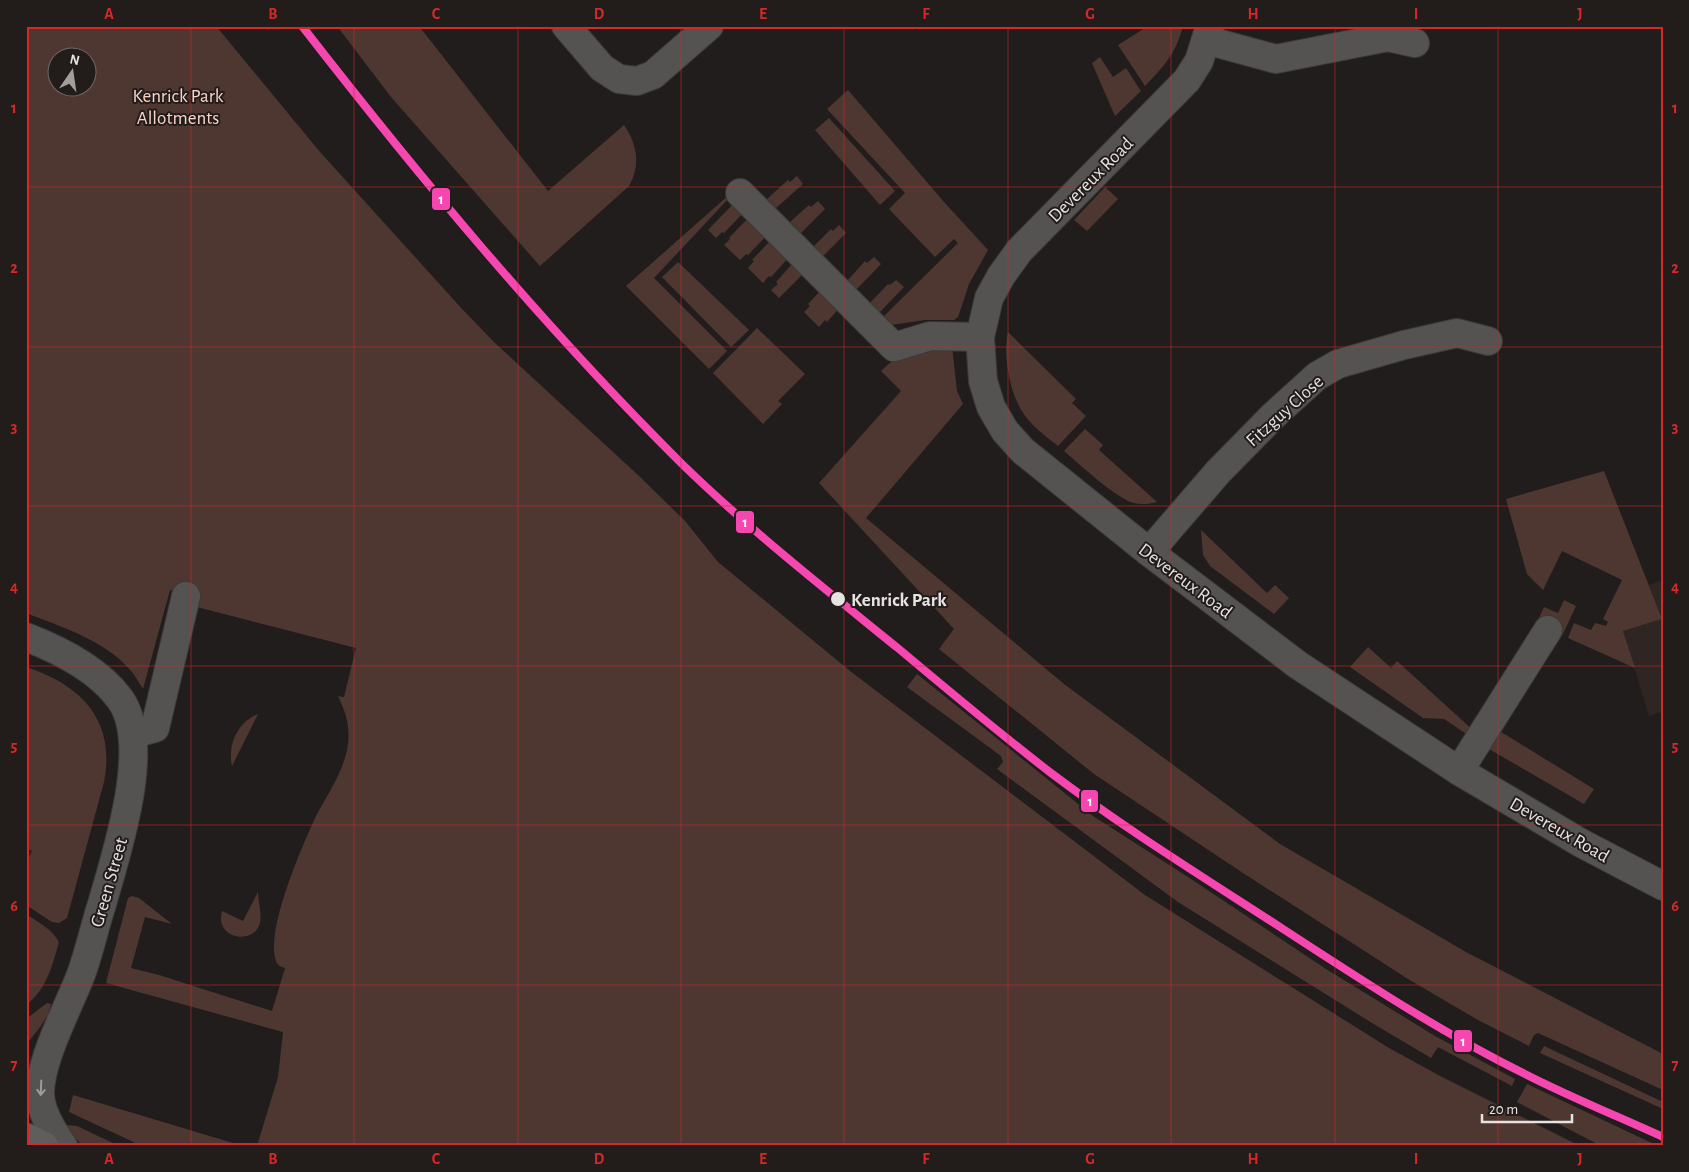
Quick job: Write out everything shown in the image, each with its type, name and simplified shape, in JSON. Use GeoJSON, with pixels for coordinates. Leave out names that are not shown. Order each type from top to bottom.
{"type":"FeatureCollection","features":[{"type":"Feature","properties":{"kind":"main road"},"geometry":{"type":"LineString","coordinates":[[26,1137],[44,1146]]}},
{"type":"Feature","properties":{"kind":"street"},"geometry":{"type":"LineString","coordinates":[[566,26],[602,68],[618,79],[637,80],[654,75],[709,26]]}},
{"type":"Feature","properties":{"kind":"street"},"geometry":{"type":"LineString","coordinates":[[1208,33],[1276,59],[1388,37],[1415,43]]}},
{"type":"Feature","properties":{"kind":"street","name":"Devereux Road"},"geometry":{"type":"LineString","coordinates":[[1208,33],[1199,61],[1187,80],[1019,251],[1001,276],[989,298],[980,337],[983,381],[991,407],[1005,430],[1024,451],[1149,552],[1298,665],[1459,771],[1582,843],[1663,886]]}},
{"type":"Feature","properties":{"kind":"street"},"geometry":{"type":"LineString","coordinates":[[740,193],[894,347],[930,336],[980,337]]}},
{"type":"Feature","properties":{"kind":"street","name":"Fitzguy Close"},"geometry":{"type":"LineString","coordinates":[[1149,552],[1218,472],[1273,416],[1317,376],[1338,364],[1457,333],[1488,341]]}},
{"type":"Feature","properties":{"kind":"street"},"geometry":{"type":"LineString","coordinates":[[133,734],[155,728],[186,596]]}},
{"type":"Feature","properties":{"kind":"street"},"geometry":{"type":"LineString","coordinates":[[1459,771],[1548,630]]}},
{"type":"Feature","properties":{"kind":"street","name":"Green Street"},"geometry":{"type":"LineString","coordinates":[[26,637],[78,661],[104,681],[121,699],[129,716],[133,734],[131,793],[118,846],[80,976],[42,1074],[40,1101],[52,1130],[63,1146]]}},
{"type":"Feature","properties":{"kind":"street","name":"Green Street"},"geometry":{"type":"LineString","coordinates":[[29,1063],[60,1025]]}},
{"type":"Feature","properties":{"kind":"shaded area"},"geometry":{"type":"Polygon","coordinates":[[[1663,580],[1663,711],[1649,716],[1623,631],[1662,619],[1649,585],[1663,580]]]}},
{"type":"Feature","properties":{"kind":"green space","name":"Kenrick Park"},"geometry":{"type":"Polygon","coordinates":[[[26,26],[216,26],[320,152],[494,342],[685,521],[718,562],[850,671],[1145,895],[1389,1048],[1442,1077],[1580,1146],[257,1146],[278,1077],[283,1032],[106,983],[128,898],[132,896],[139,898],[172,924],[145,917],[131,968],[272,1011],[285,968],[277,963],[274,947],[280,910],[302,847],[345,759],[348,729],[344,709],[338,696],[344,697],[356,648],[197,607],[175,591],[170,590],[143,689],[122,661],[97,643],[26,613],[26,26]]]}},
{"type":"Feature","properties":{"kind":"green space"},"geometry":{"type":"Polygon","coordinates":[[[337,26],[419,26],[548,191],[624,125],[632,140],[636,155],[635,170],[629,186],[540,266],[391,97],[337,26]]]}},
{"type":"Feature","properties":{"kind":"green space"},"geometry":{"type":"Polygon","coordinates":[[[1148,26],[1183,26],[1173,52],[1145,86],[1118,45],[1148,26]]]}},
{"type":"Feature","properties":{"kind":"green space"},"geometry":{"type":"Polygon","coordinates":[[[1100,57],[1113,77],[1126,68],[1141,91],[1115,116],[1092,63],[1100,57]]]}},
{"type":"Feature","properties":{"kind":"green space"},"geometry":{"type":"Polygon","coordinates":[[[848,90],[944,202],[988,250],[969,284],[958,317],[954,320],[925,320],[891,325],[883,317],[958,243],[954,239],[935,257],[889,209],[905,193],[827,109],[848,90]]]}},
{"type":"Feature","properties":{"kind":"green space"},"geometry":{"type":"Polygon","coordinates":[[[829,118],[895,191],[880,205],[815,130],[829,118]]]}},
{"type":"Feature","properties":{"kind":"green space"},"geometry":{"type":"Polygon","coordinates":[[[797,176],[803,184],[775,209],[766,200],[788,180],[790,182],[797,176]]]}},
{"type":"Feature","properties":{"kind":"green space"},"geometry":{"type":"Polygon","coordinates":[[[747,179],[654,278],[727,351],[709,369],[626,286],[747,179]]]}},
{"type":"Feature","properties":{"kind":"green space"},"geometry":{"type":"Polygon","coordinates":[[[1105,187],[1118,199],[1087,231],[1074,220],[1105,187]]]}},
{"type":"Feature","properties":{"kind":"green space"},"geometry":{"type":"Polygon","coordinates":[[[736,201],[745,211],[724,233],[722,232],[716,238],[708,230],[736,201]]]}},
{"type":"Feature","properties":{"kind":"green space"},"geometry":{"type":"Polygon","coordinates":[[[818,201],[825,209],[800,234],[789,223],[809,205],[811,207],[818,201]]]}},
{"type":"Feature","properties":{"kind":"green space"},"geometry":{"type":"Polygon","coordinates":[[[750,216],[768,234],[748,255],[746,254],[740,260],[724,245],[750,216]]]}},
{"type":"Feature","properties":{"kind":"green space"},"geometry":{"type":"Polygon","coordinates":[[[839,225],[846,233],[822,257],[813,247],[831,229],[833,231],[839,225]]]}},
{"type":"Feature","properties":{"kind":"green space"},"geometry":{"type":"Polygon","coordinates":[[[773,238],[790,256],[763,283],[748,268],[754,261],[752,260],[773,238]]]}},
{"type":"Feature","properties":{"kind":"green space"},"geometry":{"type":"Polygon","coordinates":[[[874,257],[881,264],[856,290],[847,281],[865,261],[867,263],[874,257]]]}},
{"type":"Feature","properties":{"kind":"green space"},"geometry":{"type":"Polygon","coordinates":[[[795,261],[806,271],[779,298],[771,290],[778,284],[776,282],[795,261]]]}},
{"type":"Feature","properties":{"kind":"green space"},"geometry":{"type":"Polygon","coordinates":[[[678,262],[749,330],[731,347],[662,277],[678,262]]]}},
{"type":"Feature","properties":{"kind":"green space"},"geometry":{"type":"Polygon","coordinates":[[[896,280],[904,287],[879,313],[869,304],[888,284],[890,285],[896,280]]]}},
{"type":"Feature","properties":{"kind":"green space"},"geometry":{"type":"Polygon","coordinates":[[[823,288],[841,306],[827,322],[825,320],[819,327],[804,312],[810,306],[808,304],[823,288]]]}},
{"type":"Feature","properties":{"kind":"green space"},"geometry":{"type":"Polygon","coordinates":[[[757,328],[805,374],[778,401],[782,404],[763,424],[713,373],[757,328]]]}},
{"type":"Feature","properties":{"kind":"green space"},"geometry":{"type":"Polygon","coordinates":[[[1008,332],[1076,399],[1072,403],[1086,416],[1058,446],[1032,424],[1016,400],[1008,371],[1006,350],[1008,332]]]}},
{"type":"Feature","properties":{"kind":"green space"},"geometry":{"type":"Polygon","coordinates":[[[952,346],[957,391],[963,404],[866,518],[1064,684],[1280,844],[1466,952],[1663,1054],[1663,1090],[1538,1033],[1534,1035],[1529,1046],[1478,1020],[1408,979],[1094,774],[939,649],[954,629],[819,483],[901,391],[881,371],[902,352],[952,346]]]}},
{"type":"Feature","properties":{"kind":"green space"},"geometry":{"type":"Polygon","coordinates":[[[1085,429],[1103,445],[1099,450],[1157,502],[1140,504],[1127,500],[1098,480],[1064,451],[1085,429]]]}},
{"type":"Feature","properties":{"kind":"green space"},"geometry":{"type":"Polygon","coordinates":[[[1604,471],[1662,619],[1623,631],[1635,668],[1568,638],[1574,623],[1591,630],[1595,623],[1606,626],[1608,622],[1603,619],[1622,580],[1562,551],[1543,590],[1527,574],[1506,499],[1604,471]]]}},
{"type":"Feature","properties":{"kind":"green space"},"geometry":{"type":"Polygon","coordinates":[[[1201,530],[1267,593],[1275,585],[1289,598],[1274,614],[1210,566],[1203,555],[1201,530]]]}},
{"type":"Feature","properties":{"kind":"green space"},"geometry":{"type":"Polygon","coordinates":[[[1564,600],[1576,606],[1562,636],[1538,620],[1544,607],[1558,613],[1564,600]]]}},
{"type":"Feature","properties":{"kind":"green space"},"geometry":{"type":"Polygon","coordinates":[[[1368,647],[1391,668],[1397,661],[1474,731],[1471,737],[1444,719],[1423,718],[1350,667],[1368,647]]]}},
{"type":"Feature","properties":{"kind":"green space"},"geometry":{"type":"Polygon","coordinates":[[[26,667],[63,684],[78,695],[90,708],[99,724],[105,741],[104,782],[67,918],[59,923],[52,922],[26,905],[26,863],[32,851],[26,848],[26,667]]]}},
{"type":"Feature","properties":{"kind":"green space"},"geometry":{"type":"Polygon","coordinates":[[[917,674],[1093,816],[1326,969],[1435,1036],[1515,1079],[1512,1086],[1438,1047],[1431,1058],[1178,902],[997,769],[1003,762],[1001,756],[907,687],[917,674]]]}},
{"type":"Feature","properties":{"kind":"green space"},"geometry":{"type":"Polygon","coordinates":[[[258,714],[232,766],[231,750],[236,735],[245,723],[258,714]]]}},
{"type":"Feature","properties":{"kind":"green space"},"geometry":{"type":"Polygon","coordinates":[[[1493,727],[1594,789],[1584,804],[1482,745],[1493,727]]]}},
{"type":"Feature","properties":{"kind":"green space"},"geometry":{"type":"Polygon","coordinates":[[[258,892],[260,923],[256,930],[250,935],[243,937],[229,933],[224,928],[221,920],[222,911],[243,921],[258,892]]]}},
{"type":"Feature","properties":{"kind":"green space"},"geometry":{"type":"Polygon","coordinates":[[[26,914],[49,930],[59,942],[44,984],[26,1005],[26,914]]]}},
{"type":"Feature","properties":{"kind":"green space"},"geometry":{"type":"Polygon","coordinates":[[[47,1003],[51,1004],[48,1015],[26,1045],[26,1019],[47,1003]]]}},
{"type":"Feature","properties":{"kind":"green space"},"geometry":{"type":"Polygon","coordinates":[[[1544,1046],[1663,1102],[1663,1109],[1540,1053],[1544,1046]]]}},
{"type":"Feature","properties":{"kind":"green space"},"geometry":{"type":"Polygon","coordinates":[[[1527,1084],[1658,1146],[1601,1146],[1517,1102],[1527,1084]]]}},
{"type":"Feature","properties":{"kind":"green space"},"geometry":{"type":"Polygon","coordinates":[[[73,1095],[243,1146],[142,1146],[69,1112],[73,1095]]]}},
{"type":"Feature","properties":{"kind":"green space"},"geometry":{"type":"Polygon","coordinates":[[[67,1125],[77,1126],[119,1146],[83,1146],[73,1136],[67,1125]]]}},
{"type":"Feature","properties":{"kind":"transit line","name":"1"},"geometry":{"type":"LineString","coordinates":[[302,26],[438,196],[485,251],[581,360],[682,464],[788,559],[993,727],[1051,773],[1135,833],[1401,1004],[1493,1058],[1576,1099],[1663,1137]]}},
{"type":"Feature","properties":{"kind":"place","name":"Kenrick Park"},"geometry":{"type":"Point","coordinates":[838,599]}},
{"type":"Feature","properties":{"kind":"park label","name":"Kenrick Park Allotments"},"geometry":{"type":"Point","coordinates":[178,106]}}]}
